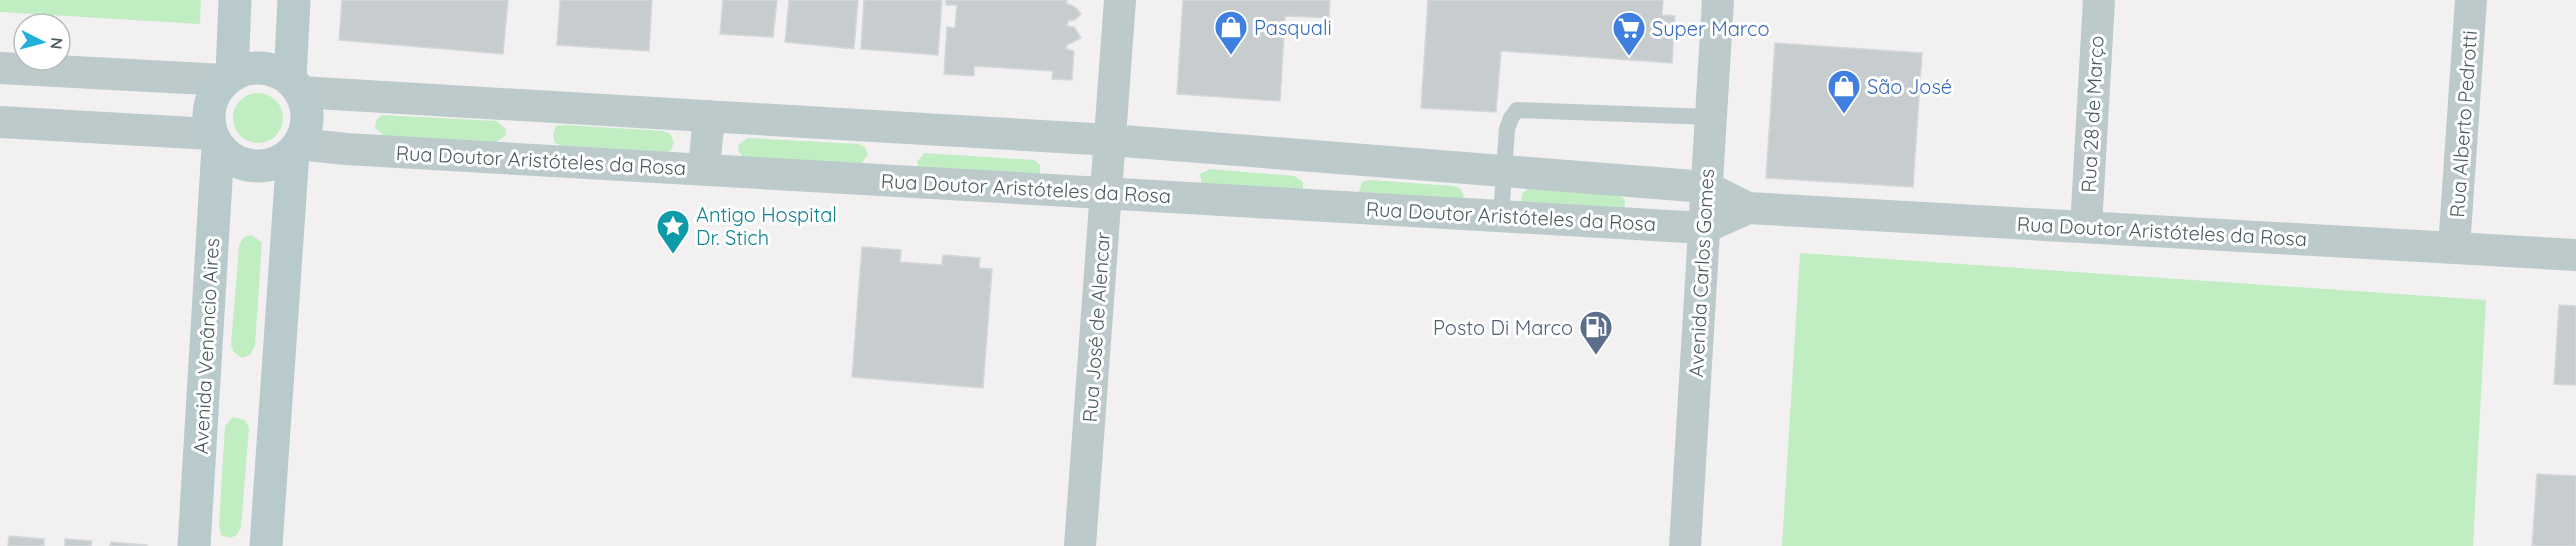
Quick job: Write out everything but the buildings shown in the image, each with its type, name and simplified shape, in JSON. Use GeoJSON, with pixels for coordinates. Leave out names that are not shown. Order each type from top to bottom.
{"type":"FeatureCollection","features":[{"type":"Feature","properties":{"kind":"main road"},"geometry":{"type":"LineString","coordinates":[[228,78],[235,0]]}},
{"type":"Feature","properties":{"kind":"main road"},"geometry":{"type":"LineString","coordinates":[[294,0],[295,86]]}},
{"type":"Feature","properties":{"kind":"main road"},"geometry":{"type":"LineString","coordinates":[[266,546],[296,148],[307,123],[306,107],[295,86],[275,70],[257,67],[240,71],[228,78],[215,91],[208,120],[214,140],[228,157],[240,164],[254,167],[268,166],[282,161],[296,148]]}},
{"type":"Feature","properties":{"kind":"main road","name":"Avenida Venâncio Aires"},"geometry":{"type":"LineString","coordinates":[[194,546],[214,140]]}},
{"type":"Feature","properties":{"kind":"street","name":"Rua José de Alencar"},"geometry":{"type":"LineString","coordinates":[[1080,546],[1120,0]]}},
{"type":"Feature","properties":{"kind":"street","name":"Avenida Carlos Gomes"},"geometry":{"type":"LineString","coordinates":[[1685,546],[1718,0]]}},
{"type":"Feature","properties":{"kind":"street","name":"Rua 28 de Março"},"geometry":{"type":"LineString","coordinates":[[2086,227],[2099,0]]}},
{"type":"Feature","properties":{"kind":"street","name":"Rua Alberto Pedrotti"},"geometry":{"type":"LineString","coordinates":[[2454,248],[2471,0]]}},
{"type":"Feature","properties":{"kind":"street"},"geometry":{"type":"LineString","coordinates":[[0,69],[228,78]]}},
{"type":"Feature","properties":{"kind":"street","name":"Rua Doutor Aristóteles da Rosa"},"geometry":{"type":"LineString","coordinates":[[295,86],[709,116],[1110,140],[1706,187],[1748,208],[2576,255]]}},
{"type":"Feature","properties":{"kind":"street"},"geometry":{"type":"LineString","coordinates":[[704,169],[709,116]]}},
{"type":"Feature","properties":{"kind":"street"},"geometry":{"type":"LineString","coordinates":[[0,122],[214,140]]}},
{"type":"Feature","properties":{"kind":"street","name":"Rua Doutor Aristóteles da Rosa"},"geometry":{"type":"LineString","coordinates":[[296,148],[704,169],[1704,228],[1748,208]]}},
{"type":"Feature","properties":{"kind":"lane"},"geometry":{"type":"LineString","coordinates":[[1501,216],[1508,129],[1511,118],[1517,110],[1710,117]]}},
{"type":"Feature","properties":{"kind":"green space"},"geometry":{"type":"Polygon","coordinates":[[[0,0],[201,0],[200,24],[72,16],[72,12],[0,12],[0,0]]]}},
{"type":"Feature","properties":{"kind":"green space"},"geometry":{"type":"Polygon","coordinates":[[[258,93],[267,95],[278,104],[283,118],[281,127],[272,138],[258,143],[249,141],[238,132],[233,118],[235,109],[244,98],[258,93]]]}},
{"type":"Feature","properties":{"kind":"green space"},"geometry":{"type":"Polygon","coordinates":[[[382,115],[497,121],[506,129],[505,136],[496,142],[384,136],[375,128],[376,120],[382,115]]]}},
{"type":"Feature","properties":{"kind":"green space"},"geometry":{"type":"Polygon","coordinates":[[[556,126],[664,131],[670,134],[674,142],[671,150],[667,152],[563,146],[555,143],[553,135],[556,126]]]}},
{"type":"Feature","properties":{"kind":"green space"},"geometry":{"type":"Polygon","coordinates":[[[748,138],[858,144],[865,147],[868,155],[860,165],[743,157],[738,151],[739,144],[748,138]]]}},
{"type":"Feature","properties":{"kind":"green space"},"geometry":{"type":"Polygon","coordinates":[[[924,153],[1034,160],[1040,165],[1040,173],[1037,176],[919,168],[917,162],[924,153]]]}},
{"type":"Feature","properties":{"kind":"green space"},"geometry":{"type":"Polygon","coordinates":[[[1210,169],[1294,176],[1303,182],[1303,190],[1202,185],[1200,174],[1210,169]]]}},
{"type":"Feature","properties":{"kind":"green space"},"geometry":{"type":"Polygon","coordinates":[[[1370,180],[1453,186],[1460,188],[1464,196],[1462,200],[1359,192],[1362,182],[1370,180]]]}},
{"type":"Feature","properties":{"kind":"green space"},"geometry":{"type":"Polygon","coordinates":[[[1528,189],[1616,194],[1625,201],[1624,210],[1521,202],[1522,194],[1528,189]]]}},
{"type":"Feature","properties":{"kind":"green space"},"geometry":{"type":"Polygon","coordinates":[[[251,235],[262,242],[255,346],[250,355],[242,358],[234,352],[231,345],[239,246],[243,238],[251,235]]]}},
{"type":"Feature","properties":{"kind":"green space"},"geometry":{"type":"Polygon","coordinates":[[[1800,253],[2486,300],[2473,546],[1782,546],[1800,253]]]}},
{"type":"Feature","properties":{"kind":"green space"},"geometry":{"type":"Polygon","coordinates":[[[233,417],[245,420],[249,428],[241,527],[237,535],[230,538],[221,535],[219,525],[225,426],[233,417]]]}},
{"type":"Feature","properties":{"kind":"place","name":"Pasquali"},"geometry":{"type":"Point","coordinates":[1231,56]}},
{"type":"Feature","properties":{"kind":"place","name":"Super Marco"},"geometry":{"type":"Point","coordinates":[1629,57]}},
{"type":"Feature","properties":{"kind":"place","name":"São José"},"geometry":{"type":"Point","coordinates":[1844,115]}},
{"type":"Feature","properties":{"kind":"place","name":"Antigo Hospital Dr. Stich"},"geometry":{"type":"Point","coordinates":[673,255]}},
{"type":"Feature","properties":{"kind":"place","name":"Posto Di Marco"},"geometry":{"type":"Point","coordinates":[1596,356]}}]}
